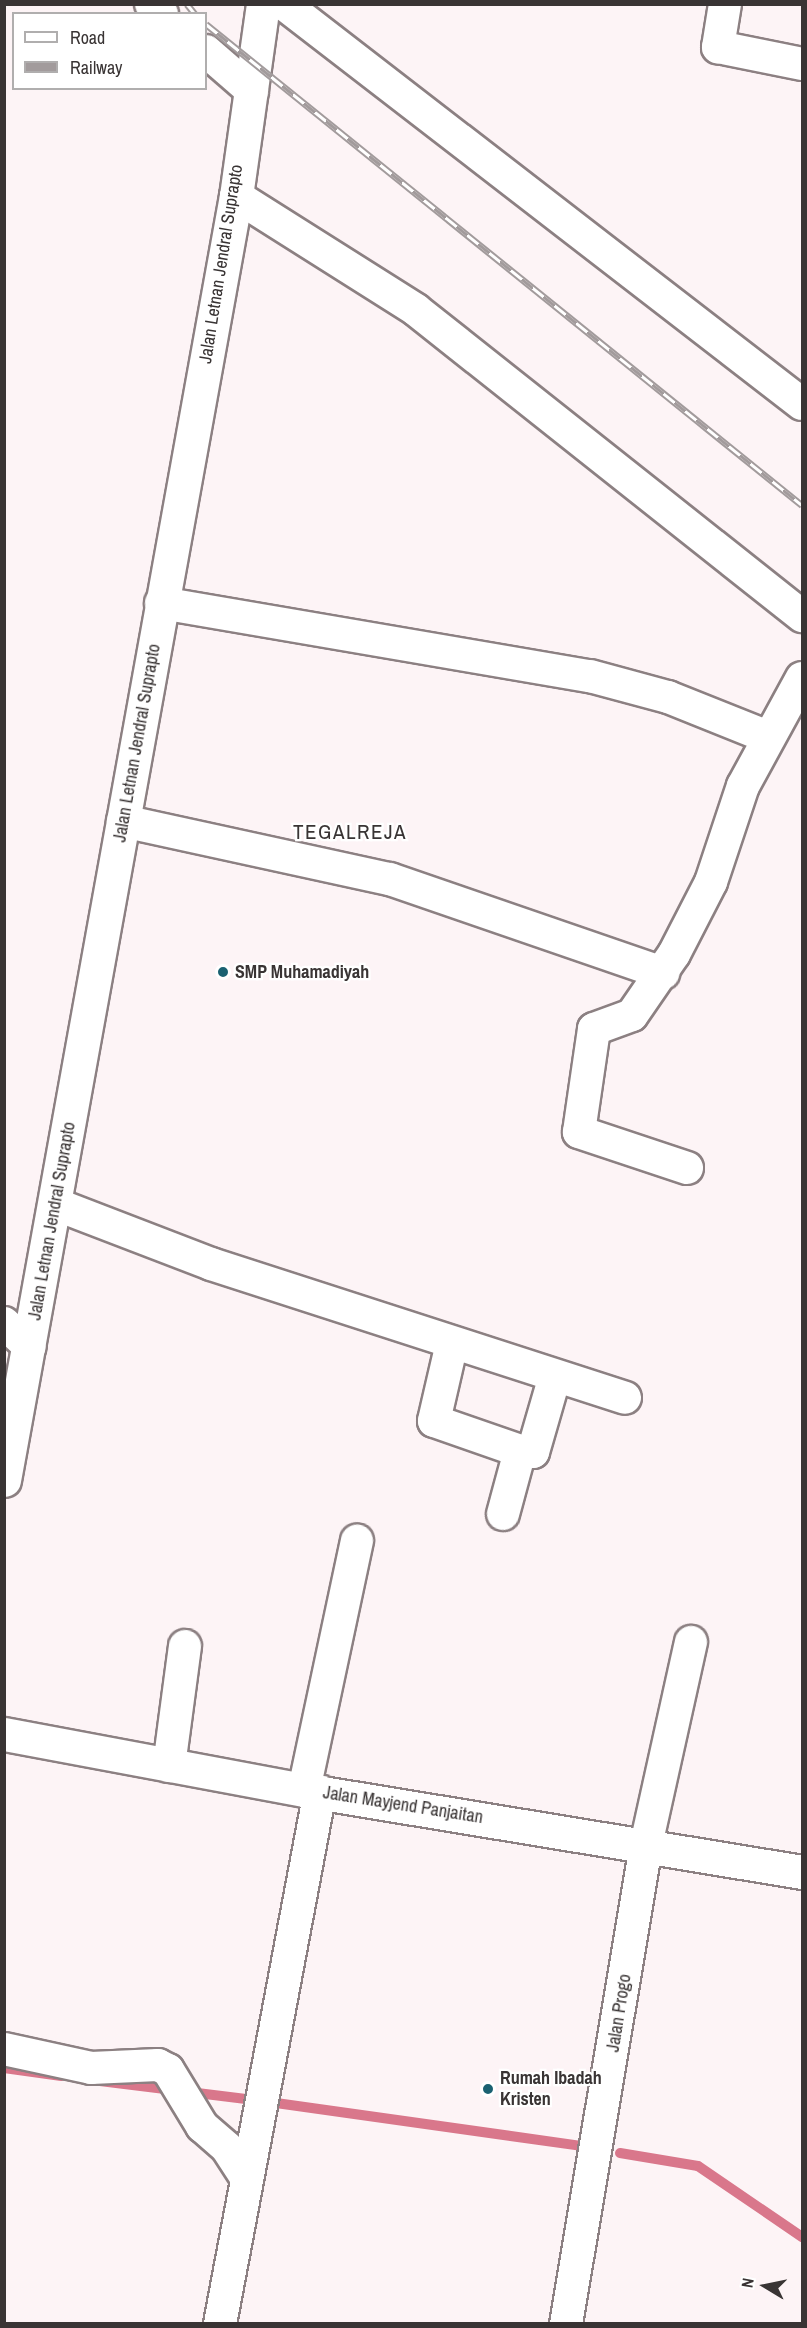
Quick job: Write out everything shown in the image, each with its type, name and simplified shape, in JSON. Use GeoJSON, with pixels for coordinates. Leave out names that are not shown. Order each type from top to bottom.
{"type":"FeatureCollection","features":[{"type":"Feature","properties":{"kind":"main road","name":"Jalan Letnan Jendral Suprapto"},"geometry":{"type":"LineString","coordinates":[[4,1480],[30,1347],[161,603],[236,196],[263,4]]}},
{"type":"Feature","properties":{"kind":"main road","name":"Jalan Mayjend Panjaitan"},"geometry":{"type":"LineString","coordinates":[[4,1734],[168,1766],[802,1872]]}},
{"type":"Feature","properties":{"kind":"street"},"geometry":{"type":"LineString","coordinates":[[284,4],[802,404]]}},
{"type":"Feature","properties":{"kind":"street"},"geometry":{"type":"LineString","coordinates":[[725,4],[718,47],[802,64]]}},
{"type":"Feature","properties":{"kind":"street"},"geometry":{"type":"LineString","coordinates":[[207,52],[252,92]]}},
{"type":"Feature","properties":{"kind":"street"},"geometry":{"type":"LineString","coordinates":[[236,196],[416,310],[802,616]]}},
{"type":"Feature","properties":{"kind":"street"},"geometry":{"type":"LineString","coordinates":[[161,603],[590,676],[668,697],[768,737]]}},
{"type":"Feature","properties":{"kind":"street"},"geometry":{"type":"LineString","coordinates":[[687,1167],[579,1132],[594,1029],[632,1015],[663,973],[711,882],[743,786],[802,678]]}},
{"type":"Feature","properties":{"kind":"street"},"geometry":{"type":"LineString","coordinates":[[123,821],[390,879],[663,973]]}},
{"type":"Feature","properties":{"kind":"street"},"geometry":{"type":"LineString","coordinates":[[55,1204],[211,1264],[452,1344],[626,1398]]}},
{"type":"Feature","properties":{"kind":"street"},"geometry":{"type":"LineString","coordinates":[[4,1323],[30,1347]]}},
{"type":"Feature","properties":{"kind":"street"},"geometry":{"type":"LineString","coordinates":[[452,1344],[434,1421],[520,1451],[533,1452],[555,1376]]}},
{"type":"Feature","properties":{"kind":"street"},"geometry":{"type":"LineString","coordinates":[[503,1514],[520,1451]]}},
{"type":"Feature","properties":{"kind":"street"},"geometry":{"type":"LineString","coordinates":[[220,2324],[357,1541]]}},
{"type":"Feature","properties":{"kind":"street","name":"Jalan Progo"},"geometry":{"type":"LineString","coordinates":[[566,2324],[646,1845],[692,1642]]}},
{"type":"Feature","properties":{"kind":"street"},"geometry":{"type":"LineString","coordinates":[[168,1766],[185,1646]]}},
{"type":"Feature","properties":{"kind":"street"},"geometry":{"type":"LineString","coordinates":[[4,2049],[91,2068],[158,2065],[184,2093],[202,2126],[227,2148],[247,2179]]}},
{"type":"Feature","properties":{"kind":"waterway"},"geometry":{"type":"LineString","coordinates":[[4,2068],[61,2076]]}},
{"type":"Feature","properties":{"kind":"waterway"},"geometry":{"type":"LineString","coordinates":[[100,2081],[246,2099]]}},
{"type":"Feature","properties":{"kind":"waterway"},"geometry":{"type":"LineString","coordinates":[[269,2102],[581,2146]]}},
{"type":"Feature","properties":{"kind":"waterway"},"geometry":{"type":"LineString","coordinates":[[620,2153],[698,2166],[802,2237]]}},
{"type":"Feature","properties":{"kind":"railway"},"geometry":{"type":"LineString","coordinates":[[187,4],[193,12]]}},
{"type":"Feature","properties":{"kind":"railway"},"geometry":{"type":"LineString","coordinates":[[207,25],[802,505]]}},
{"type":"Feature","properties":{"kind":"place","name":"SMP Muhamadiyah"},"geometry":{"type":"Point","coordinates":[223,972]}},
{"type":"Feature","properties":{"kind":"place","name":"Rumah Ibadah Kristen"},"geometry":{"type":"Point","coordinates":[488,2089]}},
{"type":"Feature","properties":{"kind":"district","name":"TEGALREJA"},"geometry":{"type":"Point","coordinates":[350,832]}}]}
